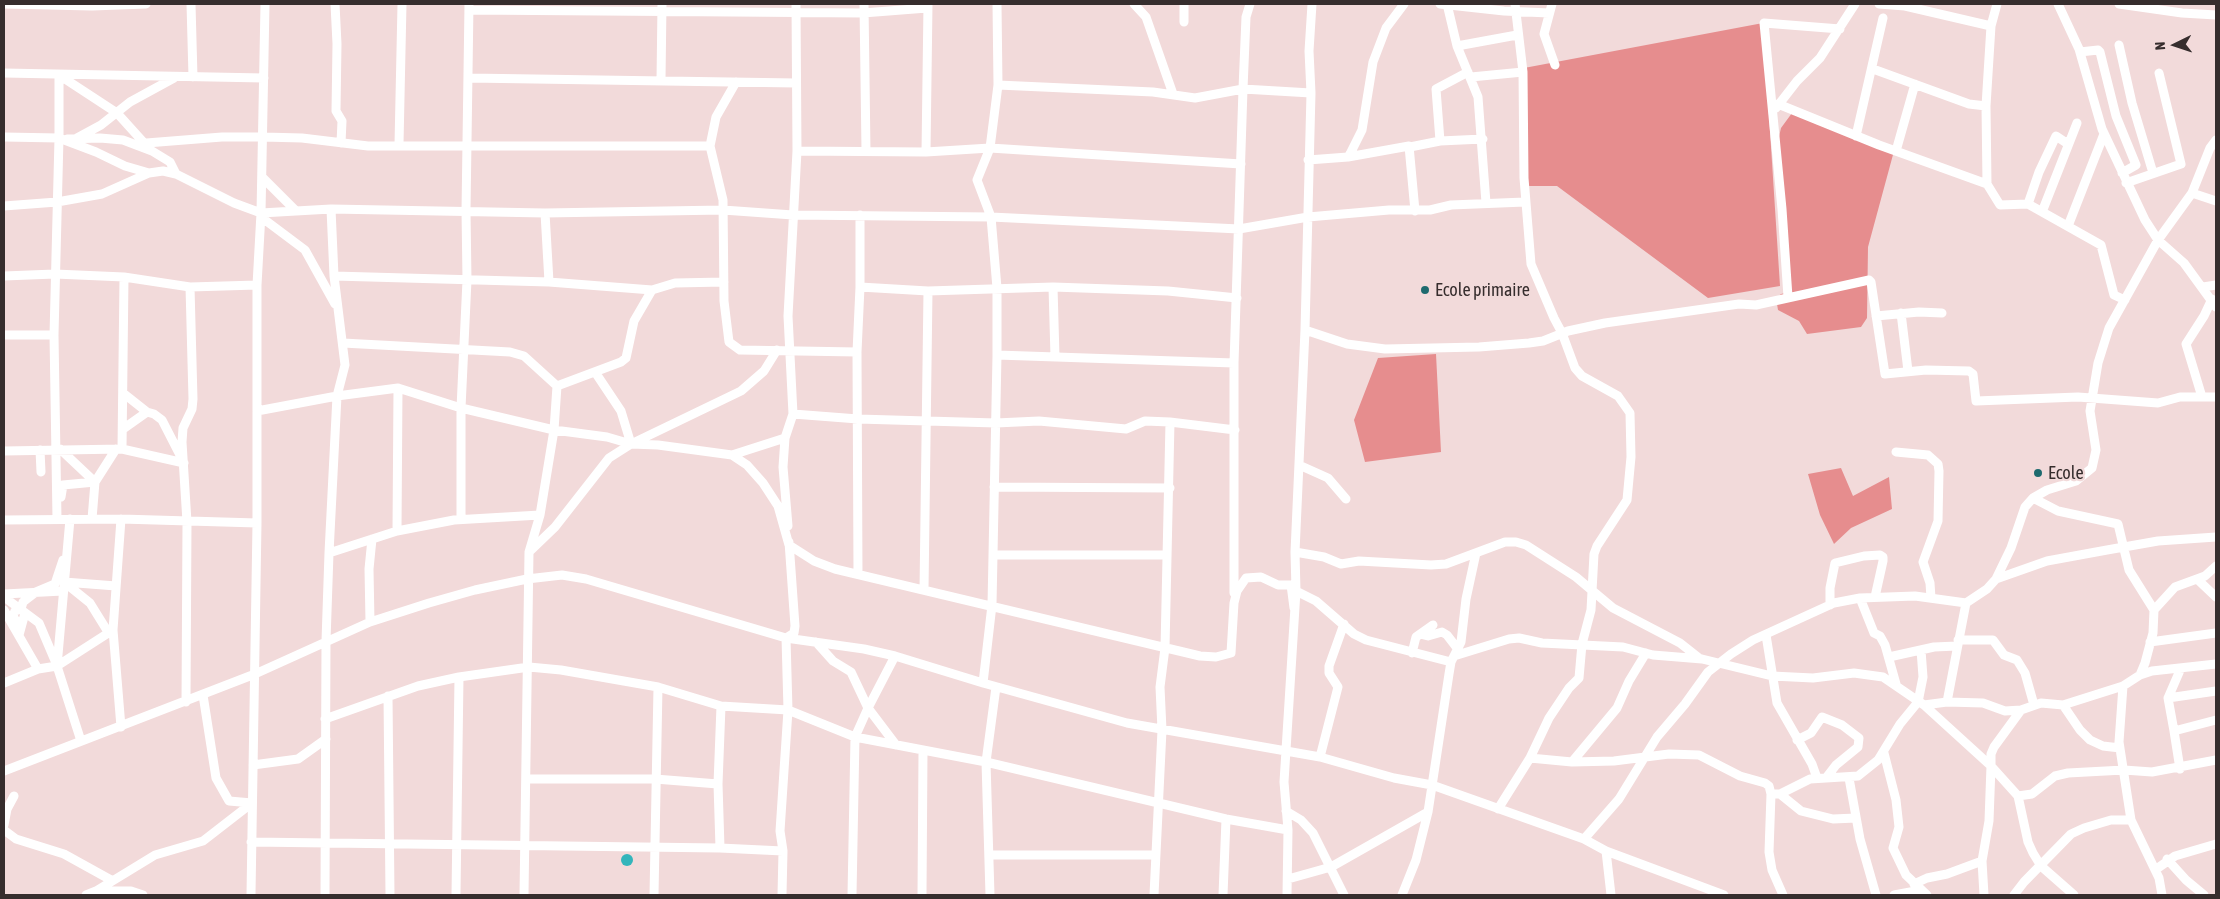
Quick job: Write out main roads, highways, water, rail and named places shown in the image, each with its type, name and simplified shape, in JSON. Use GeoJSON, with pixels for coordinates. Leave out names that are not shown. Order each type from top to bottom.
{"type":"FeatureCollection","features":[{"type":"Feature","properties":{"kind":"water"},"geometry":{"type":"Polygon","coordinates":[[[627,854],[633,860],[627,866],[621,860],[627,854]]]}},
{"type":"Feature","properties":{"kind":"place","name":"Ecole primaire"},"geometry":{"type":"Point","coordinates":[1425,290]}},
{"type":"Feature","properties":{"kind":"place","name":"Ecole"},"geometry":{"type":"Point","coordinates":[2038,473]}}]}
